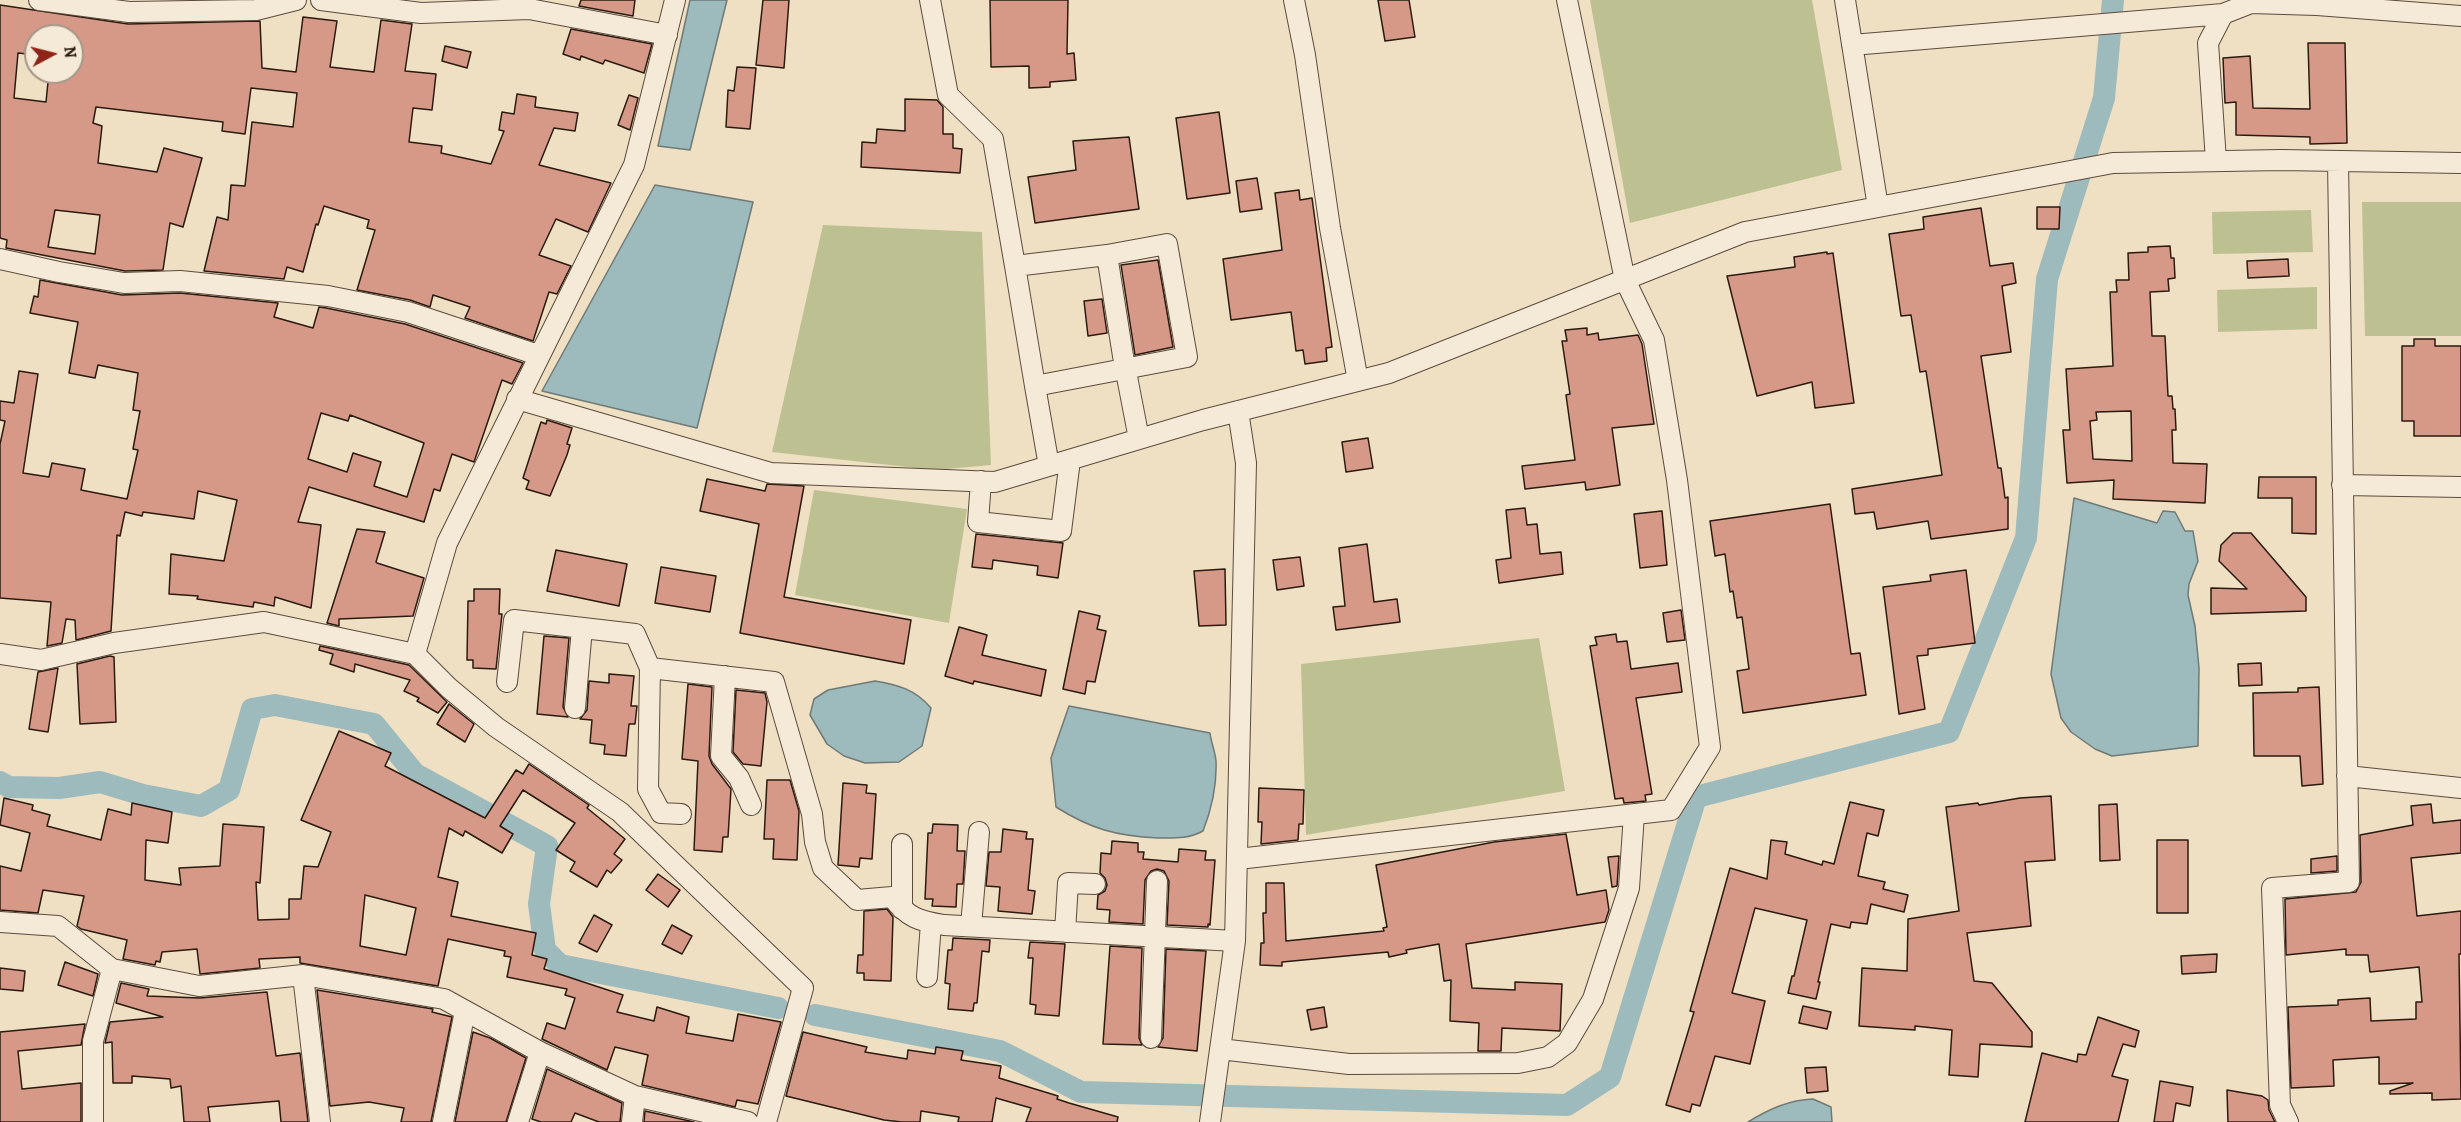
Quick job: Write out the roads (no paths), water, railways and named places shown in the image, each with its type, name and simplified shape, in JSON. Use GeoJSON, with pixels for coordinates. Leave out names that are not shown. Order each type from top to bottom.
{"type":"FeatureCollection","features":[{"type":"Feature","properties":{"kind":"street"},"geometry":{"type":"LineString","coordinates":[[39,0],[129,12],[256,10],[296,0]]}},
{"type":"Feature","properties":{"kind":"street"},"geometry":{"type":"LineString","coordinates":[[321,0],[421,13],[530,9],[667,35]]}},
{"type":"Feature","properties":{"kind":"street"},"geometry":{"type":"LineString","coordinates":[[415,654],[447,543],[634,165],[675,0]]}},
{"type":"Feature","properties":{"kind":"street"},"geometry":{"type":"LineString","coordinates":[[930,0],[948,95],[993,139],[1049,466]]}},
{"type":"Feature","properties":{"kind":"street"},"geometry":{"type":"LineString","coordinates":[[1294,0],[1305,55],[1330,228],[1358,381]]}},
{"type":"Feature","properties":{"kind":"street"},"geometry":{"type":"LineString","coordinates":[[1238,860],[1671,810],[1710,747],[1677,480],[1654,340],[1625,280],[1567,0]]}},
{"type":"Feature","properties":{"kind":"street"},"geometry":{"type":"LineString","coordinates":[[1845,0],[1878,207]]}},
{"type":"Feature","properties":{"kind":"street"},"geometry":{"type":"LineString","coordinates":[[1852,45],[2223,14],[2252,3],[2317,5],[2461,16]]}},
{"type":"Feature","properties":{"kind":"street"},"geometry":{"type":"LineString","coordinates":[[2216,161],[2208,43],[2223,14]]}},
{"type":"Feature","properties":{"kind":"street"},"geometry":{"type":"LineString","coordinates":[[517,399],[771,472],[994,482],[1238,411],[1389,373],[1745,232],[2113,163],[2216,161],[2461,163]]}},
{"type":"Feature","properties":{"kind":"street"},"geometry":{"type":"LineString","coordinates":[[2288,1122],[2280,1105],[2272,888],[2349,882],[2338,161]]}},
{"type":"Feature","properties":{"kind":"street"},"geometry":{"type":"LineString","coordinates":[[1016,266],[1107,255],[1167,244],[1187,357],[1125,371],[1035,386]]}},
{"type":"Feature","properties":{"kind":"street"},"geometry":{"type":"LineString","coordinates":[[1107,255],[1125,371],[1139,439]]}},
{"type":"Feature","properties":{"kind":"street"},"geometry":{"type":"LineString","coordinates":[[0,259],[124,283],[180,281],[328,296],[408,312],[532,353],[540,353]]}},
{"type":"Feature","properties":{"kind":"street"},"geometry":{"type":"LineString","coordinates":[[1210,1122],[1235,941],[1246,463],[1238,411]]}},
{"type":"Feature","properties":{"kind":"street"},"geometry":{"type":"LineString","coordinates":[[981,481],[978,522],[1061,531],[1070,460]]}},
{"type":"Feature","properties":{"kind":"street"},"geometry":{"type":"LineString","coordinates":[[2342,485],[2461,487]]}},
{"type":"Feature","properties":{"kind":"street"},"geometry":{"type":"LineString","coordinates":[[507,681],[514,620],[635,634],[650,668],[648,789],[661,813],[681,814]]}},
{"type":"Feature","properties":{"kind":"street"},"geometry":{"type":"LineString","coordinates":[[0,654],[41,660],[114,643],[264,622],[415,654],[449,688],[496,728],[620,812],[803,988],[766,1122]]}},
{"type":"Feature","properties":{"kind":"street"},"geometry":{"type":"LineString","coordinates":[[575,708],[582,628]]}},
{"type":"Feature","properties":{"kind":"street"},"geometry":{"type":"LineString","coordinates":[[650,668],[774,682],[812,813],[815,842],[823,868],[857,900],[892,897],[902,909],[919,921],[931,923],[1235,941]]}},
{"type":"Feature","properties":{"kind":"street"},"geometry":{"type":"LineString","coordinates":[[725,676],[721,756],[740,778],[751,805]]}},
{"type":"Feature","properties":{"kind":"street"},"geometry":{"type":"LineString","coordinates":[[2347,776],[2461,788]]}},
{"type":"Feature","properties":{"kind":"street"},"geometry":{"type":"LineString","coordinates":[[1220,1049],[1349,1064],[1518,1063],[1548,1057],[1567,1043],[1593,999],[1629,888],[1634,814]]}},
{"type":"Feature","properties":{"kind":"street"},"geometry":{"type":"LineString","coordinates":[[971,926],[979,832]]}},
{"type":"Feature","properties":{"kind":"street"},"geometry":{"type":"LineString","coordinates":[[902,844],[902,909]]}},
{"type":"Feature","properties":{"kind":"street"},"geometry":{"type":"LineString","coordinates":[[1151,1038],[1157,881]]}},
{"type":"Feature","properties":{"kind":"street"},"geometry":{"type":"LineString","coordinates":[[1065,932],[1068,883],[1095,884]]}},
{"type":"Feature","properties":{"kind":"street"},"geometry":{"type":"LineString","coordinates":[[0,922],[58,926],[112,969],[199,986],[303,975],[444,999],[540,1052],[635,1096],[748,1122]]}},
{"type":"Feature","properties":{"kind":"street"},"geometry":{"type":"LineString","coordinates":[[927,977],[931,923]]}},
{"type":"Feature","properties":{"kind":"street"},"geometry":{"type":"LineString","coordinates":[[93,1122],[93,1041],[112,969]]}},
{"type":"Feature","properties":{"kind":"street"},"geometry":{"type":"LineString","coordinates":[[303,975],[320,1122]]}},
{"type":"Feature","properties":{"kind":"street"},"geometry":{"type":"LineString","coordinates":[[443,1122],[465,1011]]}},
{"type":"Feature","properties":{"kind":"street"},"geometry":{"type":"LineString","coordinates":[[518,1122],[540,1052]]}},
{"type":"Feature","properties":{"kind":"street"},"geometry":{"type":"LineString","coordinates":[[632,1122],[635,1096]]}},
{"type":"Feature","properties":{"kind":"water"},"geometry":{"type":"Polygon","coordinates":[[[690,0],[727,0],[690,150],[658,146],[690,0]]]}},
{"type":"Feature","properties":{"kind":"water"},"geometry":{"type":"Polygon","coordinates":[[[655,185],[753,202],[697,428],[542,391],[655,185]]]}},
{"type":"Feature","properties":{"kind":"water"},"geometry":{"type":"Polygon","coordinates":[[[2074,498],[2157,523],[2163,511],[2175,512],[2185,531],[2193,531],[2198,561],[2189,584],[2188,595],[2195,626],[2199,668],[2198,746],[2112,756],[2095,749],[2071,732],[2061,718],[2051,674],[2074,498]]]}},
{"type":"Feature","properties":{"kind":"water"},"geometry":{"type":"Polygon","coordinates":[[[875,681],[906,689],[919,696],[931,708],[922,746],[899,762],[865,763],[844,756],[827,744],[810,715],[814,699],[828,690],[875,681]]]}},
{"type":"Feature","properties":{"kind":"water"},"geometry":{"type":"Polygon","coordinates":[[[1069,706],[1210,733],[1216,761],[1216,779],[1203,831],[1176,838],[1116,833],[1081,821],[1056,807],[1051,758],[1069,706]]]}},
{"type":"Feature","properties":{"kind":"water"},"geometry":{"type":"Polygon","coordinates":[[[1813,1099],[1831,1107],[1832,1122],[1748,1122],[1779,1106],[1813,1099]]]}},
{"type":"Feature","properties":{"kind":"waterway"},"geometry":{"type":"LineString","coordinates":[[815,1015],[1000,1051],[1081,1092],[1567,1105],[1610,1077],[1696,797],[1949,732],[2026,538],[2047,279],[2104,98],[2113,0]]}},
{"type":"Feature","properties":{"kind":"waterway"},"geometry":{"type":"LineString","coordinates":[[0,782],[9,787],[59,788],[100,782],[143,795],[201,806],[229,790],[252,709],[275,705],[374,724],[415,774],[547,846],[539,904],[545,950],[560,965],[778,1008]]}}]}
